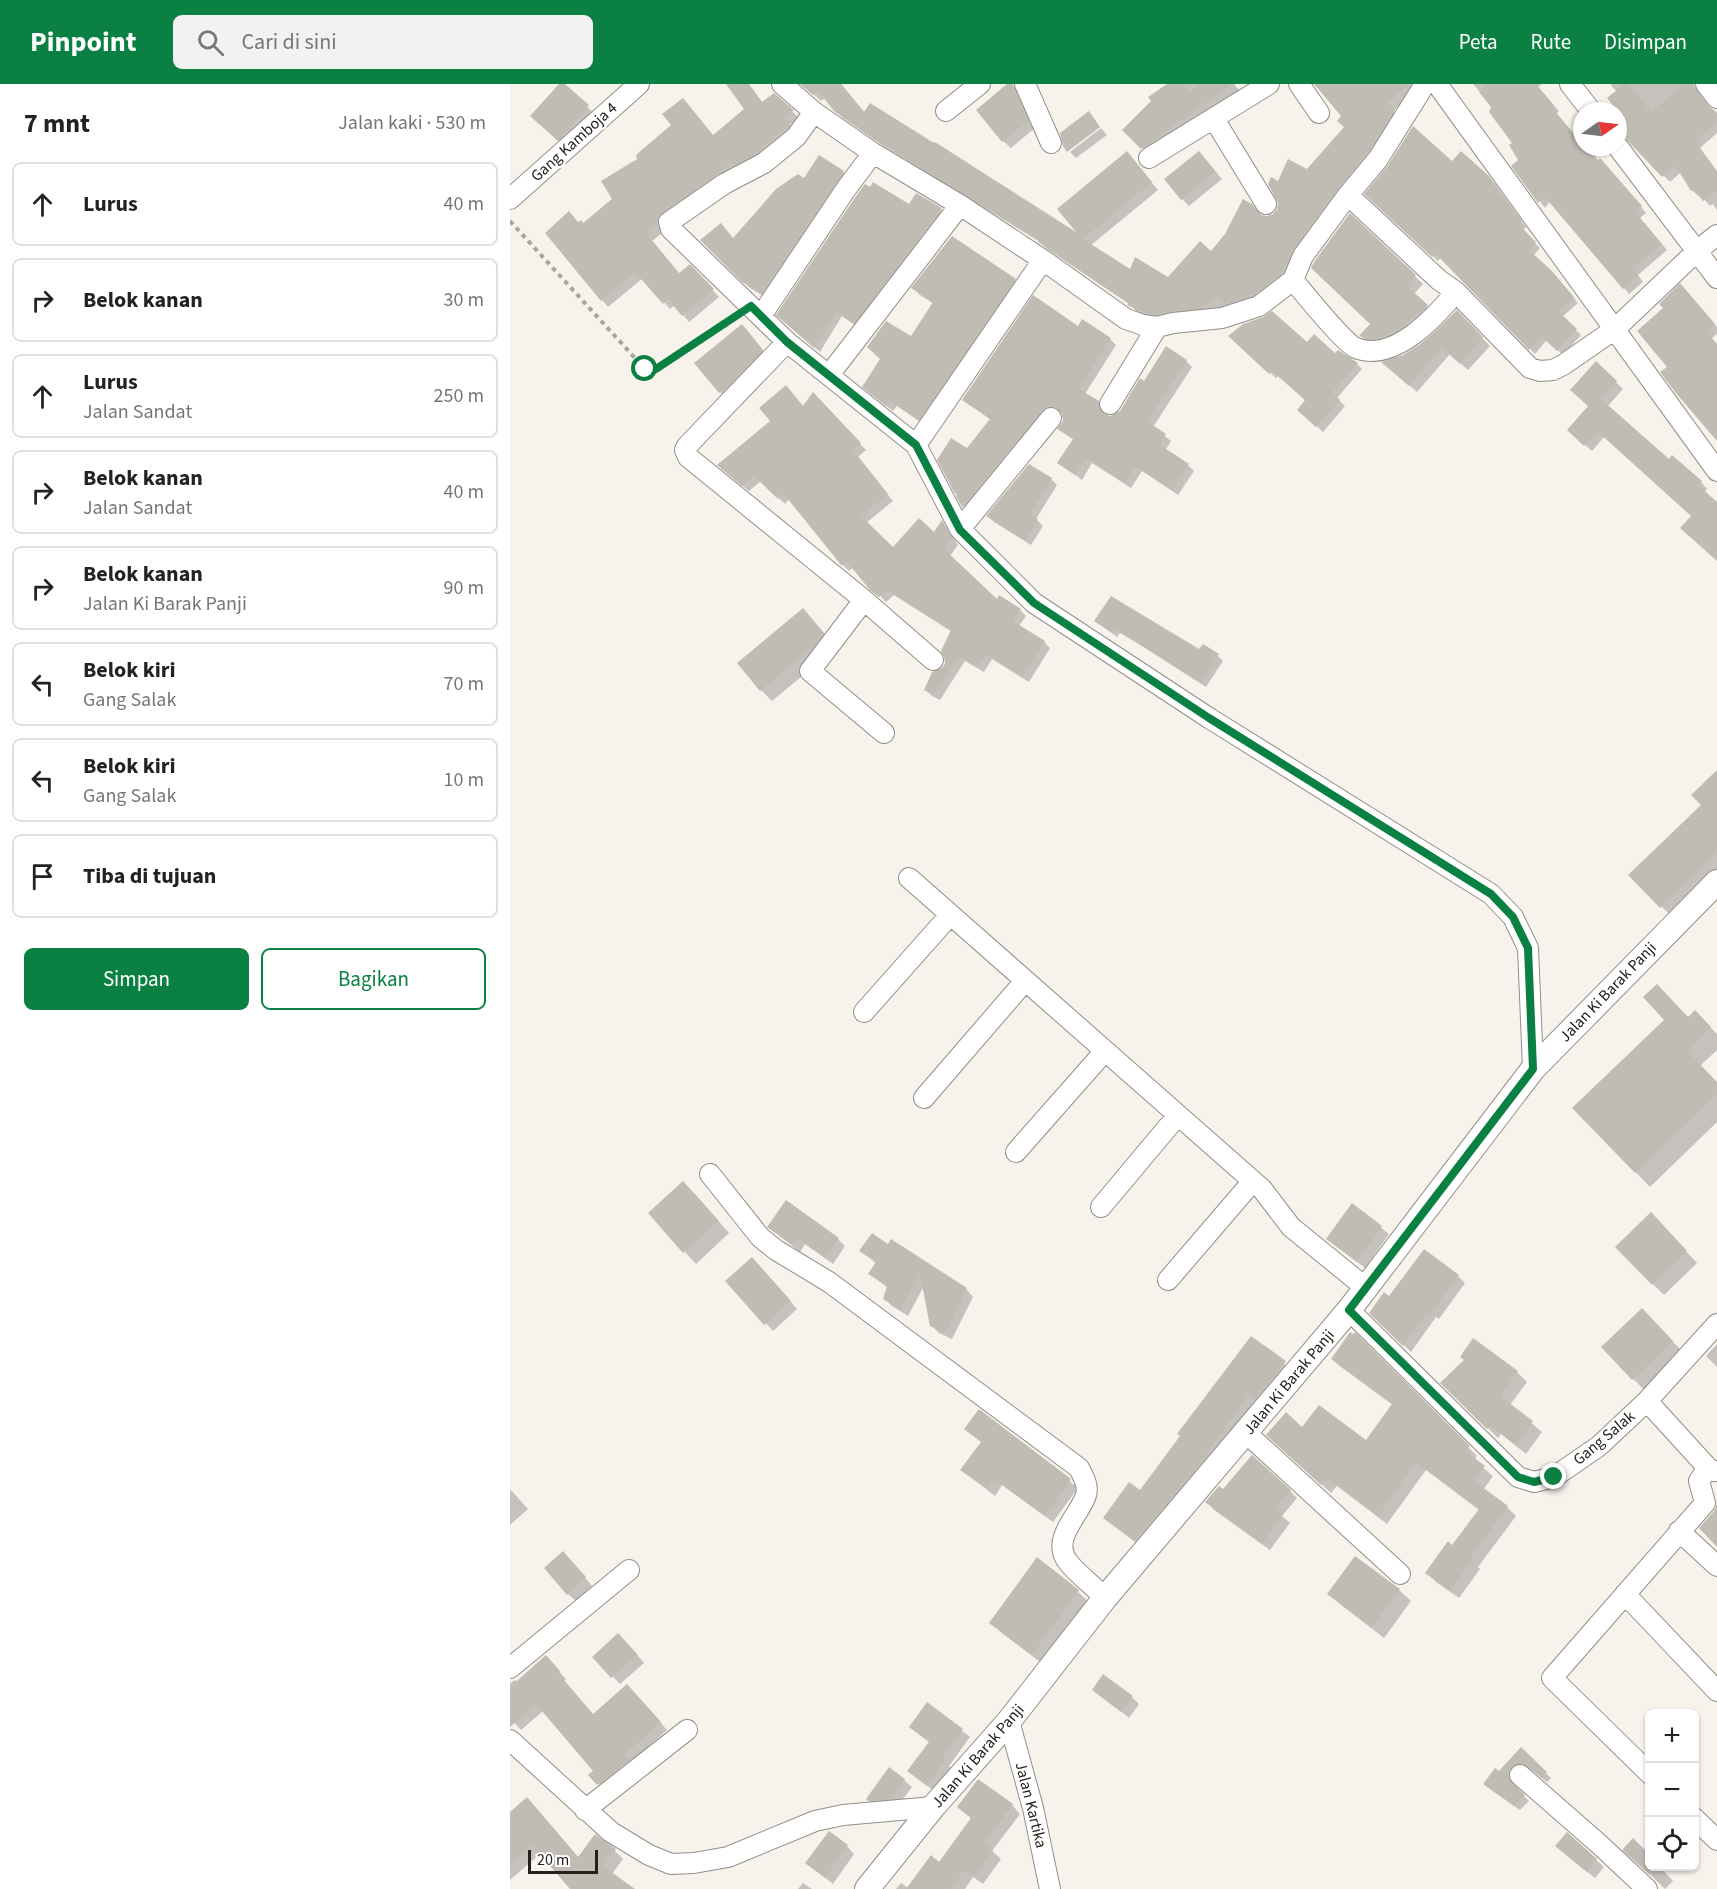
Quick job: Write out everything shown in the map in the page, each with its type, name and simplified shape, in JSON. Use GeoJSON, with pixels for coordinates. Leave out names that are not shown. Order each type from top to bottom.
{"type":"FeatureCollection","features":[{"type":"Feature","properties":{"kind":"street","name":"Gang Kamboja 4"},"geometry":{"type":"LineString","coordinates":[[510,199],[639,84]]}},
{"type":"Feature","properties":{"kind":"street"},"geometry":{"type":"LineString","coordinates":[[782,84],[814,112],[873,153],[960,205],[1126,319],[1157,327],[1222,318],[1259,306],[1293,280],[1303,256],[1378,159],[1425,84]]}},
{"type":"Feature","properties":{"kind":"street"},"geometry":{"type":"LineString","coordinates":[[946,111],[980,84]]}},
{"type":"Feature","properties":{"kind":"street"},"geometry":{"type":"LineString","coordinates":[[1025,84],[1051,143]]}},
{"type":"Feature","properties":{"kind":"street"},"geometry":{"type":"LineString","coordinates":[[1149,158],[1269,84]]}},
{"type":"Feature","properties":{"kind":"street"},"geometry":{"type":"LineString","coordinates":[[1299,84],[1319,113]]}},
{"type":"Feature","properties":{"kind":"street"},"geometry":{"type":"LineString","coordinates":[[1437,84],[1717,471]]}},
{"type":"Feature","properties":{"kind":"street"},"geometry":{"type":"LineString","coordinates":[[1570,84],[1584,102]]}},
{"type":"Feature","properties":{"kind":"street"},"geometry":{"type":"LineString","coordinates":[[814,112],[796,137],[764,163],[724,184],[669,222],[671,229],[787,342],[916,445],[960,530],[1034,603],[1209,718],[1491,894],[1513,917],[1528,948],[1533,1069]]}},
{"type":"Feature","properties":{"kind":"street"},"geometry":{"type":"LineString","coordinates":[[1214,119],[1266,204]]}},
{"type":"Feature","properties":{"kind":"street"},"geometry":{"type":"LineString","coordinates":[[756,311],[873,153]]}},
{"type":"Feature","properties":{"kind":"street"},"geometry":{"type":"LineString","coordinates":[[1625,156],[1717,278]]}},
{"type":"Feature","properties":{"kind":"street"},"geometry":{"type":"LineString","coordinates":[[1348,195],[1439,280],[1456,292],[1530,368],[1540,371],[1553,370],[1563,365],[1615,329],[1698,250],[1717,235]]}},
{"type":"Feature","properties":{"kind":"street"},"geometry":{"type":"LineString","coordinates":[[829,375],[960,205]]}},
{"type":"Feature","properties":{"kind":"street"},"geometry":{"type":"LineString","coordinates":[[916,445],[1043,260]]}},
{"type":"Feature","properties":{"kind":"street"},"geometry":{"type":"LineString","coordinates":[[1293,280],[1345,339],[1355,348],[1367,350],[1384,350],[1403,341],[1431,321],[1456,292]]}},
{"type":"Feature","properties":{"kind":"street"},"geometry":{"type":"LineString","coordinates":[[1110,404],[1157,327]]}},
{"type":"Feature","properties":{"kind":"street"},"geometry":{"type":"LineString","coordinates":[[787,342],[687,446],[686,453],[933,660]]}},
{"type":"Feature","properties":{"kind":"street"},"geometry":{"type":"LineString","coordinates":[[960,530],[1051,418]]}},
{"type":"Feature","properties":{"kind":"street"},"geometry":{"type":"LineString","coordinates":[[864,600],[810,671],[884,733]]}},
{"type":"Feature","properties":{"kind":"street"},"geometry":{"type":"LineString","coordinates":[[909,878],[1262,1189],[1291,1227],[1366,1288]]}},
{"type":"Feature","properties":{"kind":"street","name":"Jalan Ki Barak Panji"},"geometry":{"type":"LineString","coordinates":[[867,1889],[933,1807],[1009,1721],[1106,1598],[1349,1310],[1533,1069],[1717,882]]}},
{"type":"Feature","properties":{"kind":"street"},"geometry":{"type":"LineString","coordinates":[[864,1012],[950,915]]}},
{"type":"Feature","properties":{"kind":"street"},"geometry":{"type":"LineString","coordinates":[[924,1098],[1025,981]]}},
{"type":"Feature","properties":{"kind":"street"},"geometry":{"type":"LineString","coordinates":[[1016,1152],[1105,1051]]}},
{"type":"Feature","properties":{"kind":"street"},"geometry":{"type":"LineString","coordinates":[[1101,1207],[1178,1115]]}},
{"type":"Feature","properties":{"kind":"street"},"geometry":{"type":"LineString","coordinates":[[710,1174],[760,1237],[776,1250],[829,1282],[1079,1468],[1086,1483],[1086,1494],[1063,1538],[1064,1550],[1067,1561],[1106,1598]]}},
{"type":"Feature","properties":{"kind":"street"},"geometry":{"type":"LineString","coordinates":[[1168,1280],[1253,1181]]}},
{"type":"Feature","properties":{"kind":"street","name":"Gang Salak"},"geometry":{"type":"LineString","coordinates":[[1349,1310],[1518,1477],[1534,1482],[1554,1477],[1599,1446],[1647,1401],[1712,1469]]}},
{"type":"Feature","properties":{"kind":"street"},"geometry":{"type":"LineString","coordinates":[[1647,1401],[1717,1324]]}},
{"type":"Feature","properties":{"kind":"street"},"geometry":{"type":"LineString","coordinates":[[1245,1432],[1400,1574]]}},
{"type":"Feature","properties":{"kind":"street"},"geometry":{"type":"LineString","coordinates":[[1645,1769],[1552,1678],[1705,1503],[1699,1481],[1712,1469]]}},
{"type":"Feature","properties":{"kind":"street"},"geometry":{"type":"LineString","coordinates":[[1679,1531],[1717,1566]]}},
{"type":"Feature","properties":{"kind":"street"},"geometry":{"type":"LineString","coordinates":[[510,1668],[629,1570]]}},
{"type":"Feature","properties":{"kind":"street"},"geometry":{"type":"LineString","coordinates":[[1625,1594],[1717,1690]]}},
{"type":"Feature","properties":{"kind":"street","name":"Jalan Kartika"},"geometry":{"type":"LineString","coordinates":[[1009,1721],[1033,1808],[1050,1889]]}},
{"type":"Feature","properties":{"kind":"street"},"geometry":{"type":"LineString","coordinates":[[585,1810],[687,1730]]}},
{"type":"Feature","properties":{"kind":"street"},"geometry":{"type":"LineString","coordinates":[[510,1740],[611,1832],[649,1855],[671,1864],[694,1863],[728,1857],[815,1821],[843,1815],[933,1807]]}},
{"type":"Feature","properties":{"kind":"street"},"geometry":{"type":"LineString","coordinates":[[1520,1775],[1647,1889]]}},
{"type":"Feature","properties":{"kind":"street"},"geometry":{"type":"LineString","coordinates":[[1699,1822],[1717,1840]]}},
{"type":"Feature","properties":{"kind":"path"},"geometry":{"type":"LineString","coordinates":[[510,221],[645,369],[650,371],[756,311]]}},
{"type":"Feature","properties":{"kind":"building"},"geometry":{"type":"Polygon","coordinates":[[[559,84],[565,84],[589,105],[558,141],[530,116],[559,84]]]}},
{"type":"Feature","properties":{"kind":"building"},"geometry":{"type":"Polygon","coordinates":[[[726,84],[749,84],[762,102],[774,93],[794,110],[785,118],[790,123],[757,153],[734,165],[731,162],[662,212],[657,224],[646,233],[679,273],[690,264],[714,289],[682,316],[668,299],[663,304],[635,272],[601,301],[545,233],[569,211],[578,222],[581,220],[583,223],[612,199],[601,181],[637,159],[636,155],[671,125],[662,114],[683,98],[713,135],[744,109],[726,84]]]}},
{"type":"Feature","properties":{"kind":"building"},"geometry":{"type":"Polygon","coordinates":[[[800,84],[841,84],[864,112],[870,103],[1076,232],[1057,209],[1127,151],[1152,182],[1083,239],[1130,269],[1135,257],[1168,277],[1200,241],[1211,251],[1225,234],[1243,199],[1252,204],[1261,215],[1273,214],[1278,203],[1268,184],[1271,177],[1278,181],[1288,159],[1307,169],[1344,127],[1337,121],[1341,116],[1314,84],[1409,84],[1387,103],[1395,110],[1368,152],[1293,249],[1283,272],[1253,295],[1225,304],[1218,298],[1201,308],[1156,315],[1127,305],[1129,303],[1038,242],[1039,240],[872,138],[834,111],[818,91],[813,95],[800,84]]]}},
{"type":"Feature","properties":{"kind":"building"},"geometry":{"type":"Polygon","coordinates":[[[1007,84],[1014,86],[1028,121],[1002,142],[976,110],[1007,84]]]}},
{"type":"Feature","properties":{"kind":"building"},"geometry":{"type":"Polygon","coordinates":[[[1167,84],[1183,84],[1189,93],[1200,84],[1232,84],[1141,149],[1122,130],[1151,101],[1148,97],[1167,84]]]}},
{"type":"Feature","properties":{"kind":"building"},"geometry":{"type":"Polygon","coordinates":[[[1488,84],[1536,84],[1573,133],[1573,156],[1595,156],[1598,160],[1600,158],[1642,206],[1635,212],[1662,244],[1633,269],[1638,275],[1623,289],[1544,196],[1538,203],[1511,166],[1518,160],[1509,145],[1512,143],[1489,112],[1491,107],[1479,92],[1488,84]]]}},
{"type":"Feature","properties":{"kind":"building"},"geometry":{"type":"Polygon","coordinates":[[[1624,84],[1628,84],[1651,112],[1684,84],[1693,84],[1708,105],[1717,113],[1717,121],[1695,141],[1717,172],[1717,191],[1703,201],[1694,189],[1691,191],[1675,165],[1662,177],[1627,140],[1627,102],[1610,102],[1607,98],[1624,84]]]}},
{"type":"Feature","properties":{"kind":"building"},"geometry":{"type":"Polygon","coordinates":[[[1089,111],[1100,127],[1067,152],[1060,133],[1089,111]]]}},
{"type":"Feature","properties":{"kind":"building"},"geometry":{"type":"Polygon","coordinates":[[[1413,126],[1452,161],[1461,151],[1489,176],[1522,221],[1519,225],[1536,242],[1529,250],[1551,270],[1574,297],[1558,311],[1577,329],[1557,351],[1541,336],[1529,350],[1435,253],[1432,257],[1364,194],[1388,165],[1413,126]]]}},
{"type":"Feature","properties":{"kind":"building"},"geometry":{"type":"Polygon","coordinates":[[[1199,151],[1215,171],[1181,200],[1164,179],[1199,151]]]}},
{"type":"Feature","properties":{"kind":"building"},"geometry":{"type":"Polygon","coordinates":[[[819,155],[844,171],[761,294],[742,282],[700,240],[721,223],[733,238],[776,189],[798,174],[804,178],[819,155]]]}},
{"type":"Feature","properties":{"kind":"building"},"geometry":{"type":"Polygon","coordinates":[[[873,182],[909,204],[916,193],[942,208],[854,324],[836,312],[814,348],[776,315],[856,196],[865,184],[870,187],[873,182]]]}},
{"type":"Feature","properties":{"kind":"building"},"geometry":{"type":"Polygon","coordinates":[[[1350,213],[1416,275],[1407,286],[1428,305],[1405,325],[1382,337],[1371,339],[1359,336],[1370,324],[1311,268],[1350,213]]]}},
{"type":"Feature","properties":{"kind":"building"},"geometry":{"type":"Polygon","coordinates":[[[952,236],[1016,279],[919,420],[889,400],[886,406],[862,387],[880,359],[867,347],[886,321],[911,336],[933,302],[911,288],[952,236]]]}},
{"type":"Feature","properties":{"kind":"building"},"geometry":{"type":"Polygon","coordinates":[[[1680,283],[1715,324],[1707,332],[1717,344],[1717,441],[1660,372],[1667,367],[1637,331],[1663,308],[1659,304],[1680,283]]]}},
{"type":"Feature","properties":{"kind":"building"},"geometry":{"type":"Polygon","coordinates":[[[1033,295],[1078,326],[1082,319],[1111,338],[1079,389],[1099,401],[1099,409],[1104,414],[1110,416],[1120,411],[1140,378],[1144,381],[1166,346],[1187,360],[1147,421],[1166,434],[1160,445],[1189,464],[1172,490],[1135,466],[1125,483],[1086,458],[1075,475],[1057,463],[1073,439],[1057,429],[1063,421],[1062,414],[1058,408],[1052,406],[1042,410],[962,507],[937,460],[951,438],[967,448],[990,419],[962,400],[1033,295]]]}},
{"type":"Feature","properties":{"kind":"building"},"geometry":{"type":"Polygon","coordinates":[[[1457,310],[1483,337],[1460,364],[1442,348],[1409,386],[1381,362],[1403,355],[1419,345],[1457,310]]]}},
{"type":"Feature","properties":{"kind":"building"},"geometry":{"type":"Polygon","coordinates":[[[1272,311],[1307,342],[1314,334],[1335,353],[1338,350],[1358,363],[1332,392],[1340,400],[1316,427],[1297,410],[1305,400],[1272,371],[1269,374],[1228,336],[1243,324],[1272,311]]]}},
{"type":"Feature","properties":{"kind":"building"},"geometry":{"type":"Polygon","coordinates":[[[742,324],[763,350],[719,393],[694,363],[742,324]]]}},
{"type":"Feature","properties":{"kind":"building"},"geometry":{"type":"Polygon","coordinates":[[[1596,361],[1617,381],[1601,399],[1669,459],[1672,455],[1702,481],[1698,485],[1717,502],[1717,561],[1680,528],[1691,516],[1597,431],[1584,446],[1567,430],[1588,406],[1570,390],[1596,361]]]}},
{"type":"Feature","properties":{"kind":"building"},"geometry":{"type":"Polygon","coordinates":[[[786,385],[803,406],[813,392],[861,443],[853,450],[888,494],[861,516],[893,547],[919,518],[934,532],[942,520],[952,538],[944,549],[997,599],[999,595],[1021,609],[1013,621],[1045,641],[1022,677],[986,654],[977,667],[959,656],[934,695],[924,690],[932,672],[942,668],[945,663],[941,651],[951,630],[887,590],[879,597],[870,590],[847,562],[842,566],[783,493],[778,499],[754,476],[742,486],[717,465],[770,421],[759,408],[786,385]]]}},
{"type":"Feature","properties":{"kind":"building"},"geometry":{"type":"Polygon","coordinates":[[[1029,464],[1052,478],[1030,514],[1038,519],[1025,540],[986,516],[1029,464]]]}},
{"type":"Feature","properties":{"kind":"building"},"geometry":{"type":"Polygon","coordinates":[[[1111,596],[1199,649],[1203,644],[1219,654],[1201,683],[1130,638],[1114,629],[1112,633],[1094,621],[1111,596]]]}},
{"type":"Feature","properties":{"kind":"building"},"geometry":{"type":"Polygon","coordinates":[[[803,608],[824,633],[814,646],[760,691],[737,663],[803,608]]]}},
{"type":"Feature","properties":{"kind":"building"},"geometry":{"type":"Polygon","coordinates":[[[1717,770],[1717,852],[1660,908],[1628,875],[1701,805],[1691,795],[1717,770]]]}},
{"type":"Feature","properties":{"kind":"building"},"geometry":{"type":"Polygon","coordinates":[[[1657,984],[1688,1017],[1695,1010],[1711,1027],[1687,1051],[1717,1082],[1717,1094],[1635,1173],[1572,1108],[1664,1020],[1643,997],[1657,984]]]}},
{"type":"Feature","properties":{"kind":"building"},"geometry":{"type":"Polygon","coordinates":[[[683,1181],[719,1221],[683,1253],[648,1213],[683,1181]]]}},
{"type":"Feature","properties":{"kind":"building"},"geometry":{"type":"Polygon","coordinates":[[[786,1200],[839,1238],[825,1258],[797,1238],[792,1245],[767,1227],[786,1200]]]}},
{"type":"Feature","properties":{"kind":"building"},"geometry":{"type":"Polygon","coordinates":[[[1352,1203],[1382,1226],[1357,1262],[1326,1239],[1352,1203]]]}},
{"type":"Feature","properties":{"kind":"building"},"geometry":{"type":"Polygon","coordinates":[[[1651,1212],[1687,1251],[1652,1285],[1615,1247],[1651,1212]]]}},
{"type":"Feature","properties":{"kind":"building"},"geometry":{"type":"Polygon","coordinates":[[[872,1233],[888,1244],[891,1239],[967,1288],[945,1333],[930,1326],[920,1274],[900,1310],[883,1299],[887,1286],[868,1274],[876,1262],[859,1251],[872,1233]]]}},
{"type":"Feature","properties":{"kind":"building"},"geometry":{"type":"Polygon","coordinates":[[[1424,1249],[1459,1275],[1431,1313],[1428,1311],[1403,1346],[1369,1313],[1384,1292],[1389,1296],[1424,1249]]]}},
{"type":"Feature","properties":{"kind":"building"},"geometry":{"type":"Polygon","coordinates":[[[752,1257],[791,1301],[764,1325],[725,1281],[752,1257]]]}},
{"type":"Feature","properties":{"kind":"building"},"geometry":{"type":"Polygon","coordinates":[[[1642,1308],[1673,1341],[1632,1380],[1601,1347],[1642,1308]]]}},
{"type":"Feature","properties":{"kind":"building"},"geometry":{"type":"Polygon","coordinates":[[[1350,1332],[1353,1334],[1355,1332],[1470,1446],[1465,1451],[1485,1466],[1474,1481],[1508,1506],[1470,1558],[1472,1559],[1450,1591],[1425,1573],[1448,1541],[1452,1545],[1479,1509],[1416,1462],[1378,1516],[1327,1478],[1321,1485],[1266,1435],[1286,1412],[1302,1427],[1319,1405],[1366,1440],[1392,1404],[1331,1359],[1350,1332]]]}},
{"type":"Feature","properties":{"kind":"building"},"geometry":{"type":"Polygon","coordinates":[[[1251,1336],[1286,1361],[1255,1399],[1249,1394],[1196,1469],[1134,1541],[1103,1518],[1129,1482],[1140,1490],[1180,1436],[1177,1434],[1251,1336]]]}},
{"type":"Feature","properties":{"kind":"building"},"geometry":{"type":"Polygon","coordinates":[[[1473,1338],[1518,1371],[1500,1396],[1533,1421],[1516,1445],[1491,1426],[1487,1429],[1440,1383],[1464,1360],[1460,1357],[1473,1338]]]}},
{"type":"Feature","properties":{"kind":"building"},"geometry":{"type":"Polygon","coordinates":[[[979,1409],[1071,1479],[1045,1516],[994,1479],[987,1489],[960,1470],[981,1442],[964,1429],[979,1409]]]}},
{"type":"Feature","properties":{"kind":"building"},"geometry":{"type":"Polygon","coordinates":[[[1252,1455],[1291,1490],[1275,1508],[1283,1514],[1262,1544],[1205,1502],[1219,1486],[1223,1489],[1252,1455]]]}},
{"type":"Feature","properties":{"kind":"building"},"geometry":{"type":"Polygon","coordinates":[[[1717,1504],[1717,1547],[1699,1528],[1717,1504]]]}},
{"type":"Feature","properties":{"kind":"building"},"geometry":{"type":"Polygon","coordinates":[[[563,1551],[586,1577],[567,1595],[544,1568],[563,1551]]]}},
{"type":"Feature","properties":{"kind":"building"},"geometry":{"type":"Polygon","coordinates":[[[1355,1556],[1400,1589],[1372,1627],[1327,1594],[1355,1556]]]}},
{"type":"Feature","properties":{"kind":"building"},"geometry":{"type":"Polygon","coordinates":[[[1037,1557],[1079,1590],[1032,1655],[989,1623],[1037,1557]]]}},
{"type":"Feature","properties":{"kind":"building"},"geometry":{"type":"Polygon","coordinates":[[[618,1633],[638,1655],[611,1678],[592,1657],[618,1633]]]}},
{"type":"Feature","properties":{"kind":"building"},"geometry":{"type":"Polygon","coordinates":[[[546,1655],[560,1671],[558,1673],[593,1714],[627,1684],[661,1722],[624,1755],[629,1760],[597,1785],[588,1775],[593,1771],[536,1704],[510,1727],[510,1687],[546,1655]]]}},
{"type":"Feature","properties":{"kind":"building"},"geometry":{"type":"Polygon","coordinates":[[[1103,1674],[1133,1696],[1121,1712],[1092,1690],[1103,1674]]]}},
{"type":"Feature","properties":{"kind":"building"},"geometry":{"type":"Polygon","coordinates":[[[927,1702],[963,1729],[942,1758],[945,1760],[927,1786],[907,1771],[929,1742],[909,1727],[927,1702]]]}},
{"type":"Feature","properties":{"kind":"building"},"geometry":{"type":"Polygon","coordinates":[[[1521,1747],[1547,1772],[1542,1778],[1523,1763],[1511,1767],[1508,1773],[1509,1779],[1525,1795],[1514,1806],[1483,1784],[1495,1768],[1499,1771],[1521,1747]]]}},
{"type":"Feature","properties":{"kind":"building"},"geometry":{"type":"Polygon","coordinates":[[[889,1767],[905,1779],[891,1799],[868,1801],[866,1799],[889,1767]]]}},
{"type":"Feature","properties":{"kind":"building"},"geometry":{"type":"Polygon","coordinates":[[[978,1779],[1013,1804],[984,1843],[993,1850],[974,1877],[964,1870],[951,1889],[906,1889],[931,1855],[939,1862],[971,1818],[957,1807],[978,1779]]]}},
{"type":"Feature","properties":{"kind":"building"},"geometry":{"type":"Polygon","coordinates":[[[527,1797],[578,1857],[595,1834],[616,1849],[603,1866],[635,1889],[570,1889],[532,1845],[510,1865],[510,1812],[527,1797]]]}},
{"type":"Feature","properties":{"kind":"building"},"geometry":{"type":"Polygon","coordinates":[[[829,1831],[848,1845],[825,1878],[805,1863],[829,1831]]]}},
{"type":"Feature","properties":{"kind":"building"},"geometry":{"type":"Polygon","coordinates":[[[1567,1832],[1597,1859],[1587,1872],[1555,1846],[1567,1832]]]}},
{"type":"Feature","properties":{"kind":"building"},"geometry":{"type":"Polygon","coordinates":[[[1633,1838],[1645,1850],[1645,1871],[1622,1850],[1633,1838]]]}},
{"type":"Feature","properties":{"kind":"route"},"geometry":{"type":"LineString","coordinates":[[645,369],[650,371],[656,369],[751,306],[787,342],[916,445],[960,530],[1034,603],[1209,718],[1491,894],[1513,917],[1528,948],[1533,1069],[1349,1310],[1518,1477],[1534,1482],[1554,1477]]}}]}
